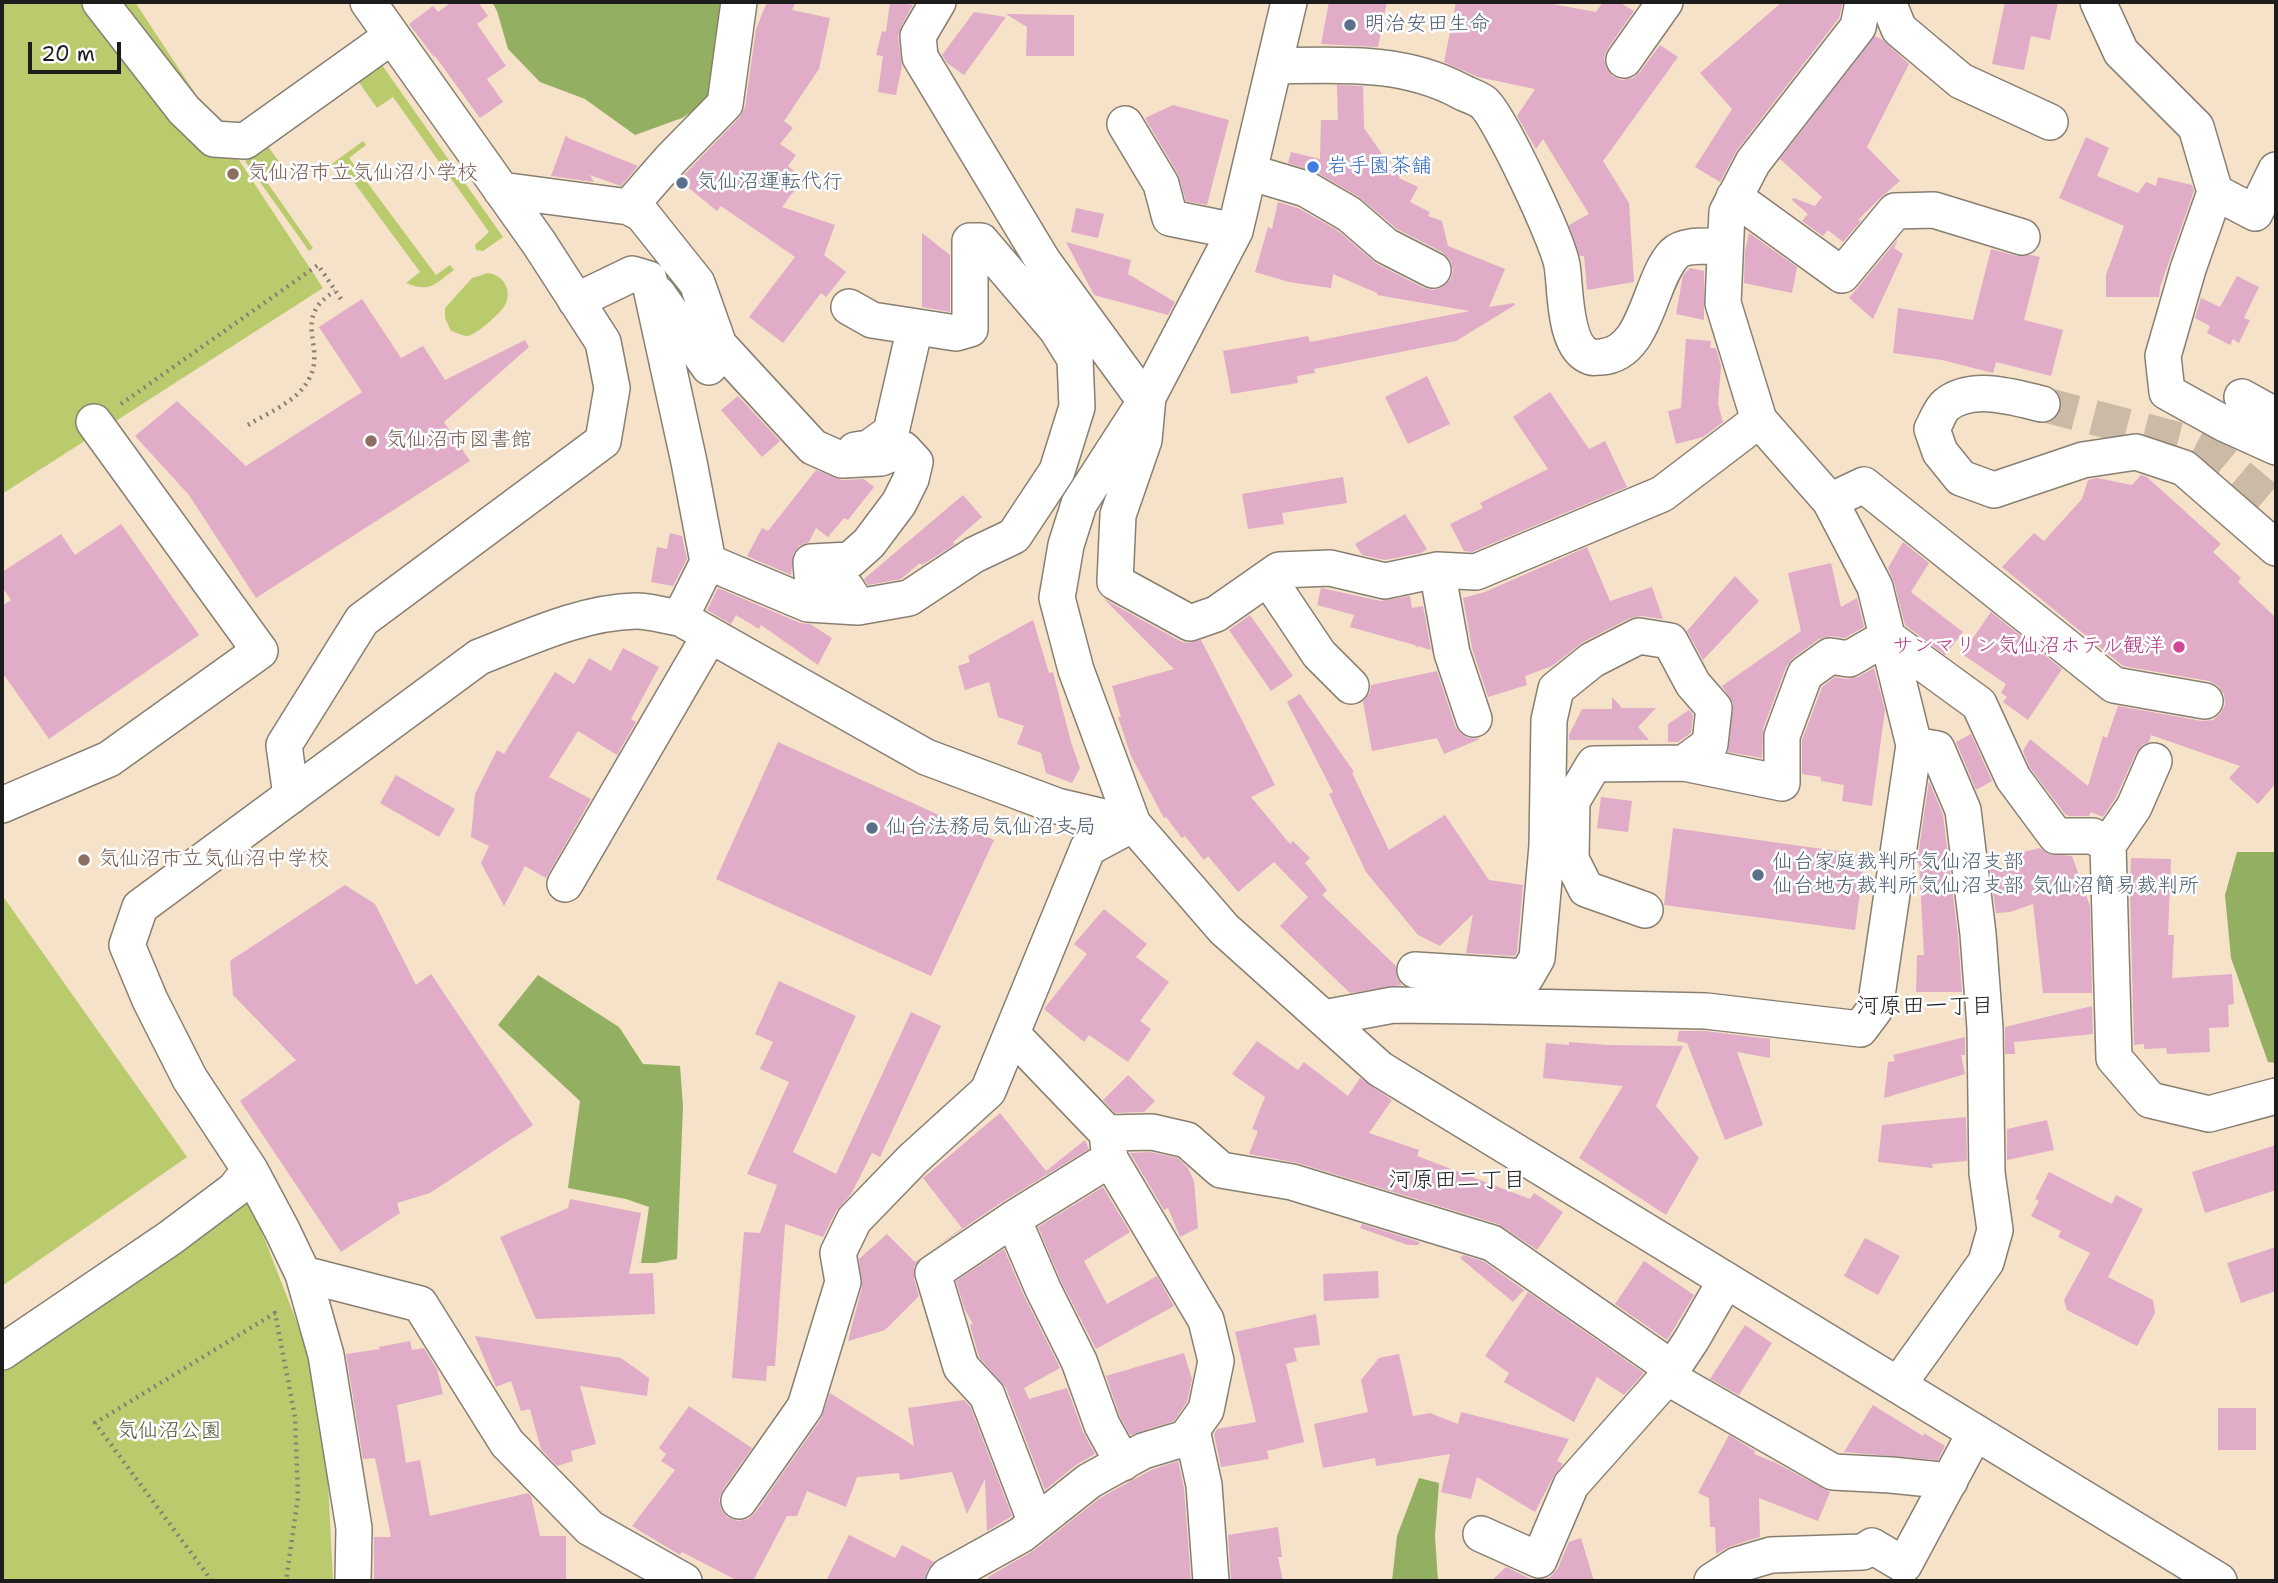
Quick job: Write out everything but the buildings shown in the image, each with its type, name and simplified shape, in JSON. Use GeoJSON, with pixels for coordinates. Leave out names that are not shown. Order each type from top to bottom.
{"type":"FeatureCollection","features":[{"type":"Feature","properties":{"kind":"street"},"geometry":{"type":"LineString","coordinates":[[100,2],[184,110],[214,139],[245,141],[393,36]]}},
{"type":"Feature","properties":{"kind":"street"},"geometry":{"type":"LineString","coordinates":[[290,796],[284,745],[362,620],[603,441],[612,388],[603,341],[501,190],[368,2]]}},
{"type":"Feature","properties":{"kind":"street"},"geometry":{"type":"LineString","coordinates":[[629,207],[725,104],[739,2]]}},
{"type":"Feature","properties":{"kind":"street"},"geometry":{"type":"LineString","coordinates":[[938,2],[918,36],[920,57],[1043,261],[1137,390],[1148,397]]}},
{"type":"Feature","properties":{"kind":"street"},"geometry":{"type":"LineString","coordinates":[[1289,2],[1235,230],[1148,397],[1079,504],[1066,545],[1057,598],[1076,670],[1133,824],[1224,929],[1380,1069],[2220,1581]]}},
{"type":"Feature","properties":{"kind":"street"},"geometry":{"type":"LineString","coordinates":[[1624,60],[1665,2]]}},
{"type":"Feature","properties":{"kind":"street"},"geometry":{"type":"LineString","coordinates":[[1324,1018],[1393,1005],[1480,1006],[1706,1011],[1860,1029],[1875,1009],[1914,745],[1875,586],[1830,501],[1759,420],[1723,303],[1727,212],[1753,162],[1858,27],[1863,2]]}},
{"type":"Feature","properties":{"kind":"street"},"geometry":{"type":"LineString","coordinates":[[1888,2],[1899,29],[1961,81],[2050,122]]}},
{"type":"Feature","properties":{"kind":"street"},"geometry":{"type":"LineString","coordinates":[[2098,2],[2121,52],[2196,127],[2215,191],[2188,269],[2163,356],[2167,392],[2223,423],[2276,447]]}},
{"type":"Feature","properties":{"kind":"street"},"geometry":{"type":"LineString","coordinates":[[1274,66],[1367,65],[1398,70],[1448,85],[1484,103],[1503,130],[1548,226],[1562,261],[1568,317],[1574,341],[1591,357],[1609,356],[1623,350],[1635,333],[1675,253],[1690,247],[1725,246]]}},
{"type":"Feature","properties":{"kind":"street"},"geometry":{"type":"LineString","coordinates":[[1125,124],[1161,184],[1170,218],[1235,230]]}},
{"type":"Feature","properties":{"kind":"street"},"geometry":{"type":"LineString","coordinates":[[2215,191],[2255,213],[2276,170]]}},
{"type":"Feature","properties":{"kind":"street"},"geometry":{"type":"LineString","coordinates":[[1248,172],[1306,189],[1349,214],[1386,246],[1433,270]]}},
{"type":"Feature","properties":{"kind":"street"},"geometry":{"type":"LineString","coordinates":[[501,190],[629,207],[642,214],[697,284],[719,345],[813,447],[842,460],[881,458],[903,449],[915,462],[911,479],[899,503],[869,543],[850,560],[811,562],[812,575],[847,589],[858,607]]}},
{"type":"Feature","properties":{"kind":"street"},"geometry":{"type":"LineString","coordinates":[[1734,197],[1842,275],[1895,211],[1934,209],[2022,237]]}},
{"type":"Feature","properties":{"kind":"street"},"geometry":{"type":"LineString","coordinates":[[708,562],[808,604],[858,607],[909,598],[974,555],[1014,536],[1057,471],[1077,407],[1075,359],[1057,330],[981,241],[970,241],[970,329],[956,333],[872,320],[849,307]]}},
{"type":"Feature","properties":{"kind":"street"},"geometry":{"type":"LineString","coordinates":[[576,301],[632,274],[649,279],[709,367]]}},
{"type":"Feature","properties":{"kind":"street"},"geometry":{"type":"LineString","coordinates":[[649,279],[708,562],[680,618]]}},
{"type":"Feature","properties":{"kind":"street"},"geometry":{"type":"LineString","coordinates":[[831,454],[869,448],[891,432],[915,327]]}},
{"type":"Feature","properties":{"kind":"street"},"geometry":{"type":"LineString","coordinates":[[2042,404],[1995,393],[1969,395],[1944,406],[1932,429],[1940,452],[1961,478],[1994,490],[2083,460],[2136,452],[2185,468],[2276,548]]}},
{"type":"Feature","properties":{"kind":"street"},"geometry":{"type":"LineString","coordinates":[[1148,397],[1144,440],[1118,515],[1115,582],[1189,624],[1216,614],[1279,570],[1330,568],[1385,581],[1437,570],[1476,572],[1662,494],[1759,420]]}},
{"type":"Feature","properties":{"kind":"street"},"geometry":{"type":"LineString","coordinates":[[2242,397],[2276,416]]}},
{"type":"Feature","properties":{"kind":"street"},"geometry":{"type":"LineString","coordinates":[[2,805],[110,759],[260,651],[94,422]]}},
{"type":"Feature","properties":{"kind":"street"},"geometry":{"type":"LineString","coordinates":[[1830,501],[1864,485],[2114,685],[2205,701]]}},
{"type":"Feature","properties":{"kind":"street"},"geometry":{"type":"LineString","coordinates":[[1437,570],[1452,653],[1474,719]]}},
{"type":"Feature","properties":{"kind":"street"},"geometry":{"type":"LineString","coordinates":[[1268,578],[1319,654],[1351,686]]}},
{"type":"Feature","properties":{"kind":"street"},"geometry":{"type":"LineString","coordinates":[[353,1581],[354,1528],[326,1355],[303,1274],[250,1170],[190,1079],[150,1000],[127,945],[140,907],[479,657],[538,633],[594,617],[637,611],[680,618],[926,757],[1057,806],[1133,824]]}},
{"type":"Feature","properties":{"kind":"street"},"geometry":{"type":"LineString","coordinates":[[565,884],[710,635]]}},
{"type":"Feature","properties":{"kind":"street"},"geometry":{"type":"LineString","coordinates":[[1415,970],[1526,977],[1537,958],[1545,871],[1549,720],[1556,689],[1592,660],[1639,636],[1670,641],[1693,684],[1714,708],[1710,744],[1684,763]]}},
{"type":"Feature","properties":{"kind":"street"},"geometry":{"type":"LineString","coordinates":[[1888,637],[1979,704],[2018,728]]}},
{"type":"Feature","properties":{"kind":"street"},"geometry":{"type":"LineString","coordinates":[[1645,910],[1587,889],[1571,859],[1572,801],[1594,764],[1684,763],[1782,783],[1782,736],[1805,674],[1830,656],[1849,659],[1888,637]]}},
{"type":"Feature","properties":{"kind":"street"},"geometry":{"type":"LineString","coordinates":[[1979,704],[2013,778],[2056,836],[2093,836],[2108,845]]}},
{"type":"Feature","properties":{"kind":"street"},"geometry":{"type":"LineString","coordinates":[[1898,1385],[1986,1262],[1995,1230],[1987,1172],[1985,1028],[1978,934],[1962,810],[1937,749],[1914,745]]}},
{"type":"Feature","properties":{"kind":"street"},"geometry":{"type":"LineString","coordinates":[[2154,761],[2134,807],[2108,845],[2114,1058],[2150,1100],[2208,1114],[2276,1096]]}},
{"type":"Feature","properties":{"kind":"street"},"geometry":{"type":"LineString","coordinates":[[2,779],[54,783]]}},
{"type":"Feature","properties":{"kind":"street"},"geometry":{"type":"LineString","coordinates":[[739,1501],[805,1407],[843,1282],[838,1253],[854,1220],[913,1159],[988,1091],[1088,848],[1133,824]]}},
{"type":"Feature","properties":{"kind":"street"},"geometry":{"type":"LineString","coordinates":[[944,1581],[947,1576],[1021,1535],[1089,1481],[1143,1451],[1186,1438],[1206,1410],[1216,1361],[1206,1320],[1109,1146],[1012,1034]]}},
{"type":"Feature","properties":{"kind":"street"},"geometry":{"type":"LineString","coordinates":[[1036,1523],[987,1395],[961,1367],[933,1273],[1013,1219],[1109,1146],[1152,1132],[1187,1140],[1221,1170],[1292,1182],[1492,1243],[1670,1373],[1833,1472],[1950,1481]]}},
{"type":"Feature","properties":{"kind":"street"},"geometry":{"type":"LineString","coordinates":[[2,1352],[170,1238],[234,1190],[250,1170]]}},
{"type":"Feature","properties":{"kind":"street"},"geometry":{"type":"LineString","coordinates":[[1013,1219],[1043,1289],[1079,1361],[1102,1425],[1122,1463]]}},
{"type":"Feature","properties":{"kind":"street"},"geometry":{"type":"LineString","coordinates":[[303,1274],[420,1304],[507,1443],[590,1528],[663,1576]]}},
{"type":"Feature","properties":{"kind":"street"},"geometry":{"type":"LineString","coordinates":[[1481,1534],[1541,1571],[1571,1485],[1670,1373],[1726,1280]]}},
{"type":"Feature","properties":{"kind":"street"},"geometry":{"type":"LineString","coordinates":[[1192,1430],[1204,1485],[1212,1581]]}},
{"type":"Feature","properties":{"kind":"street"},"geometry":{"type":"LineString","coordinates":[[1712,1581],[1737,1565],[1772,1555],[1863,1552],[1872,1546],[1904,1565],[1975,1433]]}},
{"type":"Feature","properties":{"kind":"path"},"geometry":{"type":"LineString","coordinates":[[94,422],[318,265],[341,299]]}},
{"type":"Feature","properties":{"kind":"path"},"geometry":{"type":"LineString","coordinates":[[248,425],[297,396],[310,379],[313,365],[313,314],[321,300],[335,291]]}},
{"type":"Feature","properties":{"kind":"path"},"geometry":{"type":"LineString","coordinates":[[212,1581],[95,1423],[275,1313],[295,1417],[298,1497],[286,1581]]}},
{"type":"Feature","properties":{"kind":"green space"},"geometry":{"type":"Polygon","coordinates":[[[2,2],[135,2],[323,288],[2,494],[2,2]]]}},
{"type":"Feature","properties":{"kind":"green space"},"geometry":{"type":"Polygon","coordinates":[[[492,2],[722,2],[714,45],[714,97],[682,118],[635,135],[585,99],[540,82],[508,49],[492,2]]]}},
{"type":"Feature","properties":{"kind":"green space"},"geometry":{"type":"Polygon","coordinates":[[[382,65],[503,237],[483,251],[476,250],[475,245],[489,232],[393,97],[377,108],[358,81],[382,65]]]}},
{"type":"Feature","properties":{"kind":"green space"},"geometry":{"type":"Polygon","coordinates":[[[363,141],[366,145],[349,158],[436,275],[450,265],[454,270],[432,286],[421,287],[406,283],[420,272],[339,162],[323,173],[322,171],[363,141]]]}},
{"type":"Feature","properties":{"kind":"green space"},"geometry":{"type":"Polygon","coordinates":[[[267,145],[280,163],[262,175],[313,248],[309,251],[245,161],[267,145]]]}},
{"type":"Feature","properties":{"kind":"green space"},"geometry":{"type":"Polygon","coordinates":[[[488,273],[505,284],[508,294],[505,305],[488,324],[471,335],[465,336],[451,331],[445,318],[445,308],[472,278],[488,273]]]}},
{"type":"Feature","properties":{"kind":"green space"},"geometry":{"type":"Polygon","coordinates":[[[2237,852],[2276,852],[2276,1063],[2268,1062],[2231,958],[2225,895],[2237,852]]]}},
{"type":"Feature","properties":{"kind":"green space"},"geometry":{"type":"Polygon","coordinates":[[[2,895],[187,1157],[2,1286],[2,895]]]}},
{"type":"Feature","properties":{"kind":"green space"},"geometry":{"type":"Polygon","coordinates":[[[538,975],[619,1027],[643,1064],[680,1066],[683,1106],[677,1259],[641,1263],[649,1207],[626,1199],[568,1188],[580,1101],[498,1025],[538,975]]]}},
{"type":"Feature","properties":{"kind":"green space","name":"気仙沼公園"},"geometry":{"type":"Polygon","coordinates":[[[247,1194],[305,1343],[327,1460],[333,1581],[2,1581],[2,1365],[247,1194]]]}},
{"type":"Feature","properties":{"kind":"green space"},"geometry":{"type":"Polygon","coordinates":[[[1419,1478],[1439,1483],[1435,1536],[1438,1581],[1392,1581],[1397,1536],[1419,1478]]]}},
{"type":"Feature","properties":{"kind":"tunnel"},"geometry":{"type":"LineString","coordinates":[[2042,404],[2180,440],[2224,463],[2276,507]]}},
{"type":"Feature","properties":{"kind":"place","name":"明治安田生命"},"geometry":{"type":"Point","coordinates":[1350,25]}},
{"type":"Feature","properties":{"kind":"place","name":"岩手園茶舗"},"geometry":{"type":"Point","coordinates":[1313,167]}},
{"type":"Feature","properties":{"kind":"place","name":"気仙沼市立気仙沼小学校"},"geometry":{"type":"Point","coordinates":[233,174]}},
{"type":"Feature","properties":{"kind":"place","name":"気仙沼運転代行"},"geometry":{"type":"Point","coordinates":[682,183]}},
{"type":"Feature","properties":{"kind":"place","name":"気仙沼市図書館"},"geometry":{"type":"Point","coordinates":[371,441]}},
{"type":"Feature","properties":{"kind":"place","name":"サンマリン気仙沼ホテル観洋"},"geometry":{"type":"Point","coordinates":[2179,647]}},
{"type":"Feature","properties":{"kind":"place","name":"仙台法務局気仙沼支局"},"geometry":{"type":"Point","coordinates":[872,828]}},
{"type":"Feature","properties":{"kind":"place","name":"気仙沼市立気仙沼中学校"},"geometry":{"type":"Point","coordinates":[84,860]}},
{"type":"Feature","properties":{"kind":"place","name":"仙台家庭裁判所気仙沼支部 仙台地方裁判所気仙沼支部 気仙沼簡易裁判所"},"geometry":{"type":"Point","coordinates":[1758,875]}},
{"type":"Feature","properties":{"kind":"district","name":"河原田一丁目"},"geometry":{"type":"Point","coordinates":[1925,1007]}},
{"type":"Feature","properties":{"kind":"district","name":"河原田二丁目"},"geometry":{"type":"Point","coordinates":[1457,1181]}}]}
